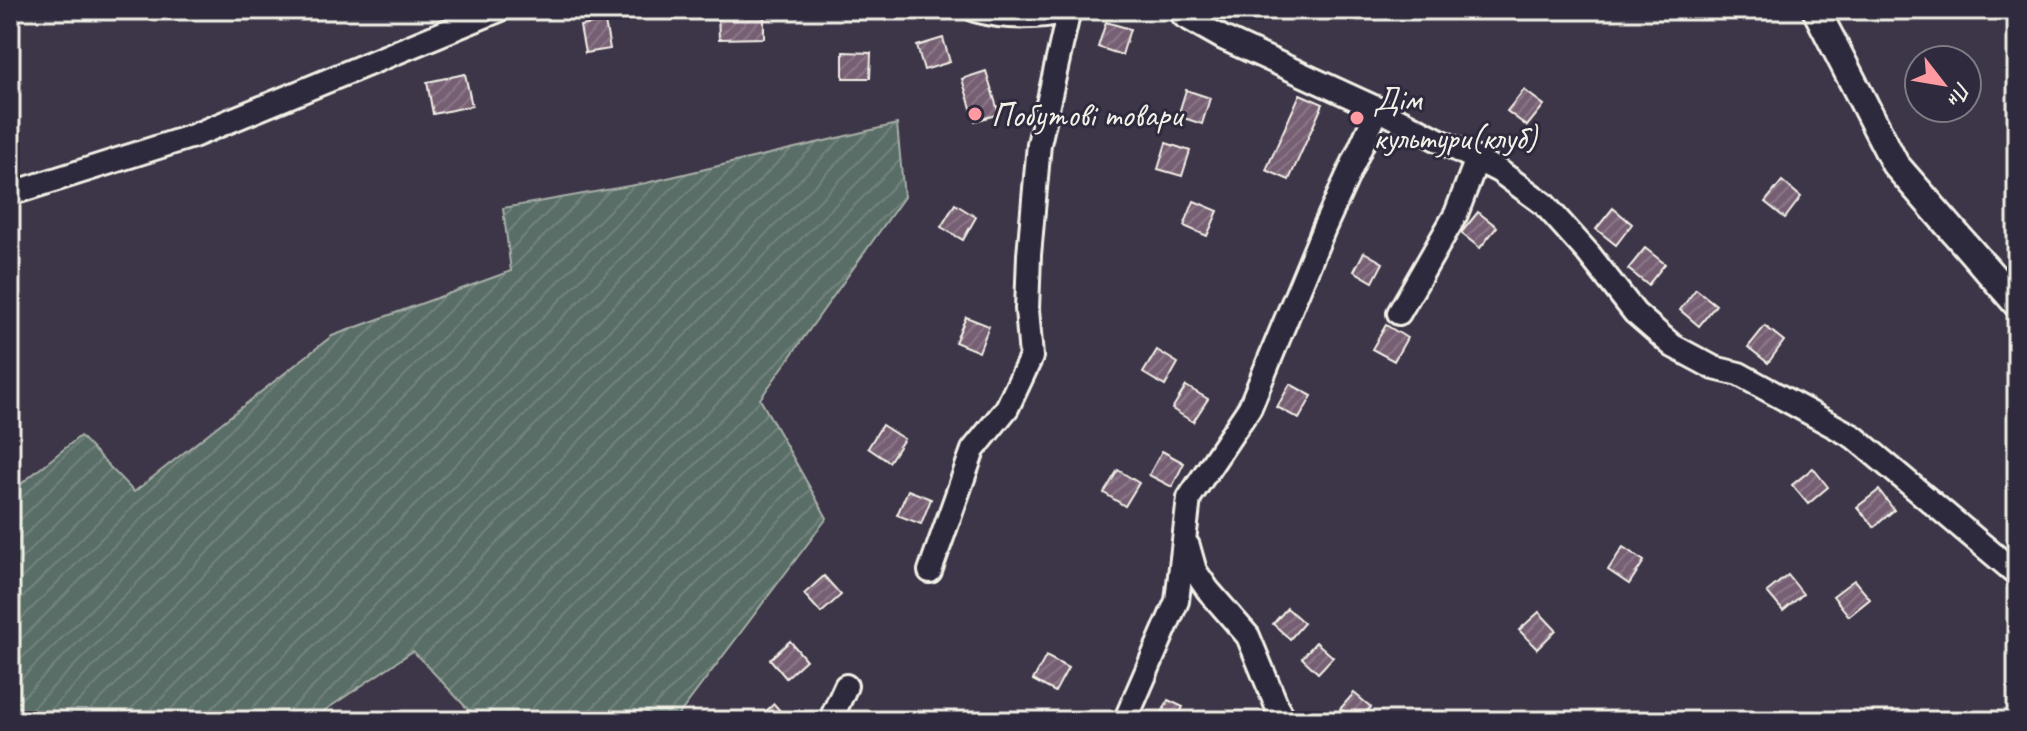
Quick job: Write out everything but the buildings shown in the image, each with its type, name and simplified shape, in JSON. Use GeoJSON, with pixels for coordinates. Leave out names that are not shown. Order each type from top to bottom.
{"type":"FeatureCollection","features":[{"type":"Feature","properties":{"kind":"street"},"geometry":{"type":"LineString","coordinates":[[10,194],[193,136],[499,10]]}},
{"type":"Feature","properties":{"kind":"street"},"geometry":{"type":"LineString","coordinates":[[930,571],[973,450],[1007,408],[1031,357],[1027,309],[1029,255],[1039,144],[1070,10],[1056,14],[1015,16],[975,10]]}},
{"type":"Feature","properties":{"kind":"street"},"geometry":{"type":"LineString","coordinates":[[1180,10],[1184,16],[1223,38],[1378,109],[1499,171],[1544,204],[1635,313],[1673,346],[1714,368],[1739,374],[1854,437],[2017,574]]}},
{"type":"Feature","properties":{"kind":"street"},"geometry":{"type":"LineString","coordinates":[[1816,10],[1895,164],[2017,304]]}},
{"type":"Feature","properties":{"kind":"street"},"geometry":{"type":"LineString","coordinates":[[1125,721],[1177,601],[1189,498],[1250,407],[1324,228],[1378,109]]}},
{"type":"Feature","properties":{"kind":"street"},"geometry":{"type":"LineString","coordinates":[[1399,313],[1456,214],[1477,159]]}},
{"type":"Feature","properties":{"kind":"street"},"geometry":{"type":"LineString","coordinates":[[1186,540],[1201,581],[1248,636],[1285,721]]}},
{"type":"Feature","properties":{"kind":"street"},"geometry":{"type":"LineString","coordinates":[[830,721],[846,686]]}},
{"type":"Feature","properties":{"kind":"green space"},"geometry":{"type":"Polygon","coordinates":[[[897,124],[904,197],[760,399],[827,518],[674,721],[479,721],[413,651],[309,721],[10,721],[10,493],[80,436],[134,492],[332,336],[511,271],[503,208],[646,183],[897,124]]]}},
{"type":"Feature","properties":{"kind":"place","name":"Побутові товари"},"geometry":{"type":"Point","coordinates":[975,114]}},
{"type":"Feature","properties":{"kind":"place","name":"Дім культури(клуб)"},"geometry":{"type":"Point","coordinates":[1357,118]}}]}
